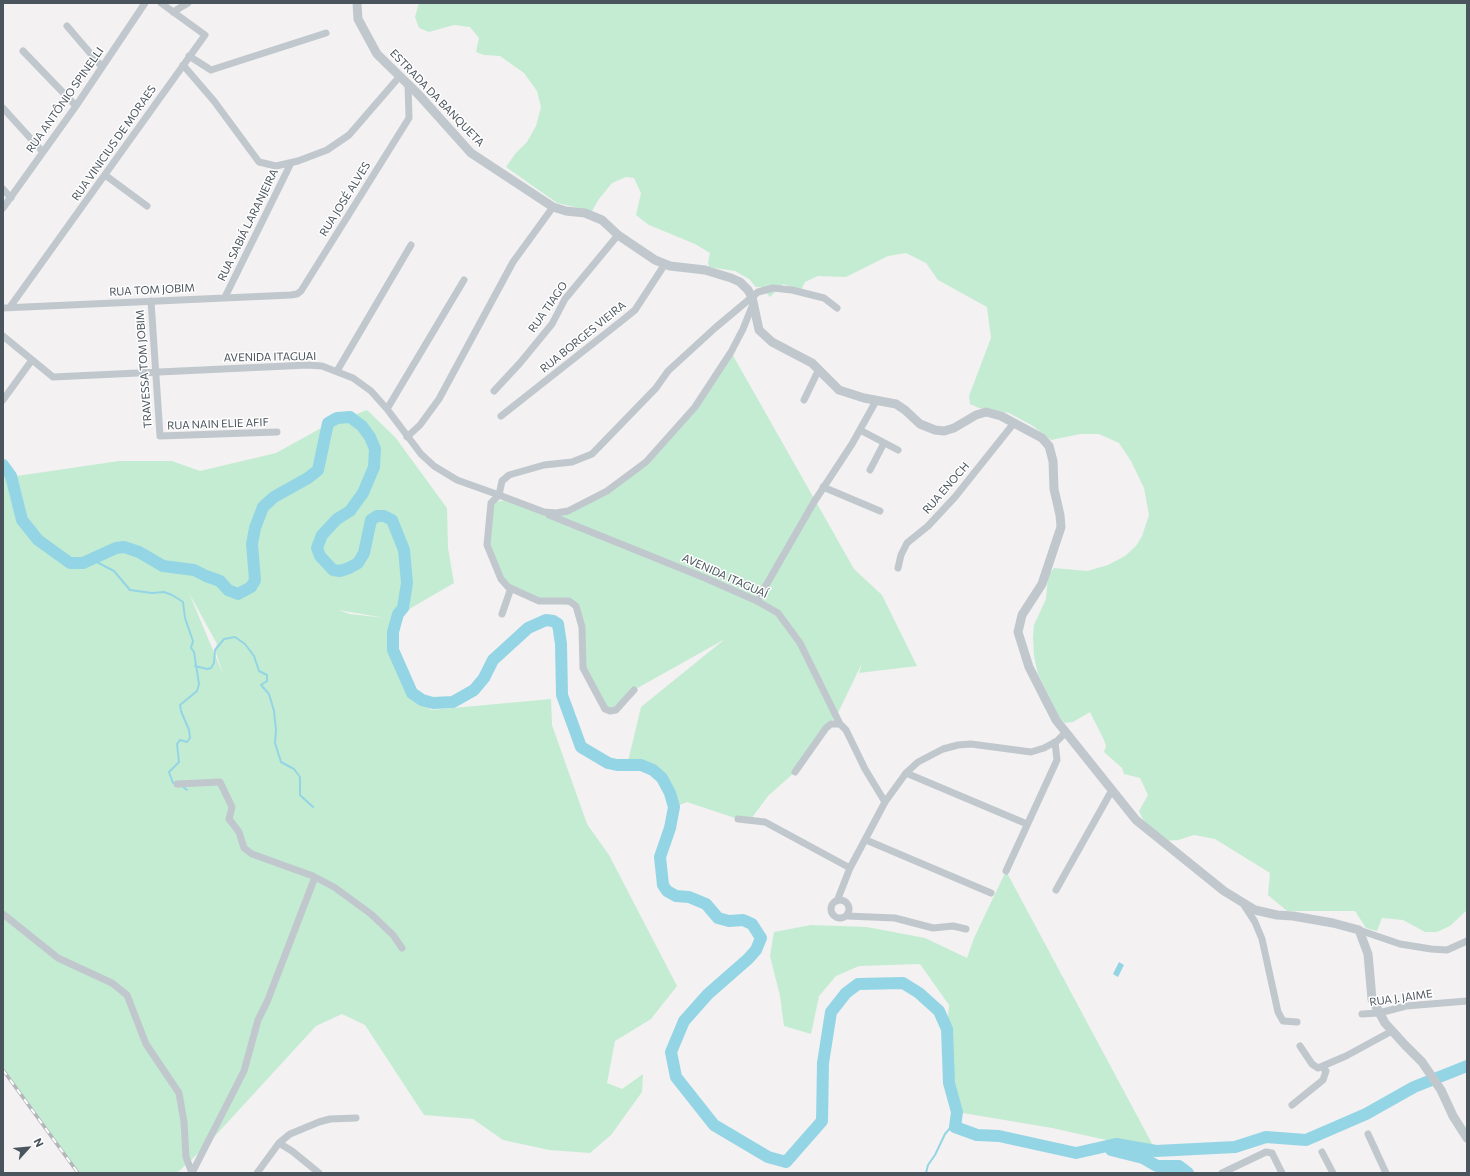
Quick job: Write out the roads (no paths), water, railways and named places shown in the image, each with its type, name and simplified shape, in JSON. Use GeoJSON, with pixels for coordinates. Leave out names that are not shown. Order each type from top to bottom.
{"type":"FeatureCollection","features":[{"type":"Feature","properties":{"kind":"street","name":"RUA ANTÔNIO SPINELLI"},"geometry":{"type":"LineString","coordinates":[[3,208],[42,151],[76,106],[145,3]]}},
{"type":"Feature","properties":{"kind":"street","name":"RUA VINICIUS DE MORAES"},"geometry":{"type":"LineString","coordinates":[[6,307],[105,175],[205,35],[161,3]]}},
{"type":"Feature","properties":{"kind":"street"},"geometry":{"type":"LineString","coordinates":[[173,12],[188,3]]}},
{"type":"Feature","properties":{"kind":"street","name":"ESTRADA DA BANQUETA"},"geometry":{"type":"LineString","coordinates":[[357,3],[358,19],[378,54],[472,153],[553,206],[566,211],[585,213],[602,220],[618,235],[665,264],[705,270],[731,278],[744,286],[752,301]]}},
{"type":"Feature","properties":{"kind":"street"},"geometry":{"type":"LineString","coordinates":[[67,26],[102,67]]}},
{"type":"Feature","properties":{"kind":"street"},"geometry":{"type":"LineString","coordinates":[[189,56],[211,70],[326,33]]}},
{"type":"Feature","properties":{"kind":"street"},"geometry":{"type":"LineString","coordinates":[[23,51],[76,106]]}},
{"type":"Feature","properties":{"kind":"street","name":"RUA SABIÁ LARANJEIRA"},"geometry":{"type":"LineString","coordinates":[[183,65],[214,101],[259,162],[276,166],[327,150],[349,135],[400,76]]}},
{"type":"Feature","properties":{"kind":"street","name":"RUA JOSÉ ALVES"},"geometry":{"type":"LineString","coordinates":[[301,291],[409,118],[408,84]]}},
{"type":"Feature","properties":{"kind":"street"},"geometry":{"type":"LineString","coordinates":[[3,108],[42,151]]}},
{"type":"Feature","properties":{"kind":"street","name":"RUA SABIÁ LARANJEIRA"},"geometry":{"type":"LineString","coordinates":[[225,297],[291,162]]}},
{"type":"Feature","properties":{"kind":"street"},"geometry":{"type":"LineString","coordinates":[[105,175],[147,206]]}},
{"type":"Feature","properties":{"kind":"street"},"geometry":{"type":"LineString","coordinates":[[3,189],[11,198]]}},
{"type":"Feature","properties":{"kind":"street"},"geometry":{"type":"LineString","coordinates":[[407,437],[420,425],[439,400],[513,262],[553,206]]}},
{"type":"Feature","properties":{"kind":"street","name":"RUA TIAGO"},"geometry":{"type":"LineString","coordinates":[[494,391],[520,363],[547,329],[565,299],[618,235]]}},
{"type":"Feature","properties":{"kind":"street"},"geometry":{"type":"LineString","coordinates":[[337,371],[411,245]]}},
{"type":"Feature","properties":{"kind":"street","name":"RUA BORGES VIEIRA"},"geometry":{"type":"LineString","coordinates":[[501,416],[635,310],[665,264]]}},
{"type":"Feature","properties":{"kind":"street"},"geometry":{"type":"LineString","coordinates":[[464,280],[387,410],[421,454],[445,474],[479,489],[499,495]]}},
{"type":"Feature","properties":{"kind":"street"},"geometry":{"type":"LineString","coordinates":[[544,512],[556,513],[568,511],[600,495],[646,462],[696,407],[737,340],[752,301],[758,292],[773,288],[792,290],[824,298],[837,308]]}},
{"type":"Feature","properties":{"kind":"street","name":"RUA TOM JOBIM"},"geometry":{"type":"LineString","coordinates":[[6,307],[225,297],[291,296],[301,291]]}},
{"type":"Feature","properties":{"kind":"street","name":"TRAVESSA TOM JOBIM"},"geometry":{"type":"LineString","coordinates":[[151,301],[160,436]]}},
{"type":"Feature","properties":{"kind":"street"},"geometry":{"type":"LineString","coordinates":[[752,301],[759,330],[768,339],[819,369],[839,390],[876,401],[896,404],[920,424],[935,430],[944,431],[954,428],[976,415],[986,412],[1001,416],[1042,438],[1049,446],[1053,461],[1054,489],[1061,526],[1042,584],[1022,615],[1018,632],[1026,660],[1039,689],[1065,733],[1136,820],[1169,845],[1199,872],[1255,910],[1267,914],[1333,923],[1400,944],[1431,949],[1447,950],[1467,941]]}},
{"type":"Feature","properties":{"kind":"street"},"geometry":{"type":"LineString","coordinates":[[634,690],[616,710],[610,711],[605,709],[583,668],[582,627],[576,606],[569,601],[539,601],[511,588],[496,573],[487,546],[491,503],[499,495],[502,481],[510,475],[544,464],[572,462],[592,454],[656,388],[668,371],[715,328],[752,301]]}},
{"type":"Feature","properties":{"kind":"street","name":"AVENIDA ITAGUAI"},"geometry":{"type":"LineString","coordinates":[[3,336],[52,377],[308,365],[322,366],[353,378],[372,391],[387,410]]}},
{"type":"Feature","properties":{"kind":"street"},"geometry":{"type":"LineString","coordinates":[[3,399],[32,360]]}},
{"type":"Feature","properties":{"kind":"street"},"geometry":{"type":"LineString","coordinates":[[804,400],[819,369]]}},
{"type":"Feature","properties":{"kind":"street"},"geometry":{"type":"LineString","coordinates":[[757,601],[823,487],[837,469],[876,401]]}},
{"type":"Feature","properties":{"kind":"street","name":"RUA ENOCH"},"geometry":{"type":"LineString","coordinates":[[898,568],[901,555],[907,543],[928,526],[955,497],[1014,423]]}},
{"type":"Feature","properties":{"kind":"street"},"geometry":{"type":"LineString","coordinates":[[860,430],[898,450]]}},
{"type":"Feature","properties":{"kind":"street","name":"RUA NAIN ELIE AFIF"},"geometry":{"type":"LineString","coordinates":[[160,436],[277,432]]}},
{"type":"Feature","properties":{"kind":"street"},"geometry":{"type":"LineString","coordinates":[[870,470],[884,443]]}},
{"type":"Feature","properties":{"kind":"street"},"geometry":{"type":"LineString","coordinates":[[823,487],[880,511]]}},
{"type":"Feature","properties":{"kind":"street","name":"AVENIDA ITAGUAÍ"},"geometry":{"type":"LineString","coordinates":[[499,495],[705,578],[757,601],[778,614],[800,643],[840,724]]}},
{"type":"Feature","properties":{"kind":"street"},"geometry":{"type":"LineString","coordinates":[[502,614],[511,588]]}},
{"type":"Feature","properties":{"kind":"street"},"geometry":{"type":"LineString","coordinates":[[795,772],[826,728],[831,724],[840,724],[846,730],[865,769],[886,802]]}},
{"type":"Feature","properties":{"kind":"street"},"geometry":{"type":"LineString","coordinates":[[966,929],[953,926],[933,928],[895,918],[847,916],[840,918],[833,914],[832,907],[837,901],[850,868],[886,802],[906,773],[926,756],[958,745],[971,744],[1031,752],[1044,748],[1055,742],[1065,733]]}},
{"type":"Feature","properties":{"kind":"street"},"geometry":{"type":"LineString","coordinates":[[1006,871],[1057,760],[1055,742]]}},
{"type":"Feature","properties":{"kind":"street"},"geometry":{"type":"LineString","coordinates":[[906,773],[1027,824]]}},
{"type":"Feature","properties":{"kind":"street"},"geometry":{"type":"LineString","coordinates":[[177,784],[220,782],[232,807],[229,819],[239,832],[244,848],[252,854],[315,877],[334,887],[371,914],[393,935],[402,948]]}},
{"type":"Feature","properties":{"kind":"street"},"geometry":{"type":"LineString","coordinates":[[1056,890],[1112,790]]}},
{"type":"Feature","properties":{"kind":"street"},"geometry":{"type":"LineString","coordinates":[[738,819],[765,822],[850,868]]}},
{"type":"Feature","properties":{"kind":"street"},"geometry":{"type":"LineString","coordinates":[[866,840],[991,893]]}},
{"type":"Feature","properties":{"kind":"street"},"geometry":{"type":"LineString","coordinates":[[192,1173],[244,1071],[258,1020],[267,1002],[315,877]]}},
{"type":"Feature","properties":{"kind":"street"},"geometry":{"type":"LineString","coordinates":[[1240,900],[1255,922],[1262,939],[1278,1012],[1283,1022],[1297,1022]]}},
{"type":"Feature","properties":{"kind":"street"},"geometry":{"type":"LineString","coordinates":[[837,901],[848,904],[849,912],[847,916]]}},
{"type":"Feature","properties":{"kind":"street"},"geometry":{"type":"LineString","coordinates":[[3,914],[58,958],[112,983],[127,995],[146,1044],[179,1092],[184,1122],[186,1157],[192,1173]]}},
{"type":"Feature","properties":{"kind":"street"},"geometry":{"type":"LineString","coordinates":[[1359,930],[1368,954],[1372,999],[1392,1031],[1422,1062],[1441,1090],[1453,1116],[1467,1138]]}},
{"type":"Feature","properties":{"kind":"street","name":"RUA J. JAIME"},"geometry":{"type":"LineString","coordinates":[[1362,1014],[1406,1006],[1467,1001]]}},
{"type":"Feature","properties":{"kind":"street"},"geometry":{"type":"LineString","coordinates":[[1300,1046],[1316,1068],[1322,1067],[1346,1056],[1392,1031]]}},
{"type":"Feature","properties":{"kind":"street"},"geometry":{"type":"LineString","coordinates":[[1292,1105],[1323,1080],[1326,1072],[1322,1067]]}},
{"type":"Feature","properties":{"kind":"street"},"geometry":{"type":"LineString","coordinates":[[257,1173],[279,1143],[290,1134],[330,1119],[356,1118]]}},
{"type":"Feature","properties":{"kind":"street"},"geometry":{"type":"LineString","coordinates":[[1368,1134],[1386,1173]]}},
{"type":"Feature","properties":{"kind":"street"},"geometry":{"type":"LineString","coordinates":[[279,1143],[292,1151],[319,1173]]}},
{"type":"Feature","properties":{"kind":"street"},"geometry":{"type":"LineString","coordinates":[[1222,1173],[1266,1152],[1272,1153],[1282,1173]]}},
{"type":"Feature","properties":{"kind":"street"},"geometry":{"type":"LineString","coordinates":[[1322,1152],[1333,1173]]}},
{"type":"Feature","properties":{"kind":"water"},"geometry":{"type":"Polygon","coordinates":[[[1119,962],[1124,965],[1118,977],[1113,974],[1119,962]]]}},
{"type":"Feature","properties":{"kind":"waterway"},"geometry":{"type":"LineString","coordinates":[[3,465],[11,476],[22,520],[38,540],[70,563],[83,563],[116,548],[124,547],[139,552],[163,566],[194,570],[220,581],[228,590],[238,594],[251,587],[255,580],[252,544],[255,528],[263,507],[274,497],[308,478],[318,470],[328,423],[337,418],[350,417],[362,426],[370,437],[375,449],[374,467],[363,493],[350,511],[337,519],[322,535],[317,548],[320,556],[333,570],[340,571],[349,568],[358,563],[364,553],[371,520],[377,516],[384,516],[392,520],[404,550],[407,583],[403,608],[398,614],[393,632],[393,650],[412,693],[422,700],[433,703],[453,702],[474,690],[484,678],[493,660],[528,628],[546,620],[553,621],[558,624],[561,644],[562,695],[581,747],[608,763],[617,765],[641,765],[653,770],[662,778],[670,793],[674,807],[670,828],[660,857],[663,885],[667,891],[676,896],[689,897],[706,904],[718,918],[729,921],[743,920],[752,924],[761,938],[756,950],[748,959],[708,994],[684,1021],[671,1052],[676,1077],[714,1125],[768,1157],[786,1162],[822,1121],[823,1063],[831,1012],[846,993],[858,984],[903,983],[919,993],[939,1011],[947,1029],[949,1083],[957,1112],[955,1127],[977,1135],[999,1136],[1076,1153],[1116,1144],[1156,1151],[1235,1147],[1266,1137],[1306,1140],[1366,1114],[1414,1087],[1467,1066]]}},
{"type":"Feature","properties":{"kind":"waterway"},"geometry":{"type":"LineString","coordinates":[[91,559],[114,571],[130,590],[152,593],[164,592],[183,602],[185,618],[193,641],[191,648],[194,652],[199,684],[197,691],[180,705],[189,730],[190,738],[187,742],[180,740],[177,744],[179,762],[169,772],[173,783],[175,783]]}},
{"type":"Feature","properties":{"kind":"waterway"},"geometry":{"type":"LineString","coordinates":[[195,666],[207,669],[211,668],[214,663],[215,650],[224,639],[235,637],[245,644],[254,656],[259,671],[267,675],[267,681],[261,685],[269,694],[274,711],[276,730],[275,743],[281,762],[294,769],[300,777],[300,795],[313,807]]}},
{"type":"Feature","properties":{"kind":"waterway"},"geometry":{"type":"LineString","coordinates":[[182,786],[187,790]]}},
{"type":"Feature","properties":{"kind":"waterway"},"geometry":{"type":"LineString","coordinates":[[926,1173],[928,1165],[935,1155],[945,1134],[951,1127],[955,1127]]}},
{"type":"Feature","properties":{"kind":"waterway"},"geometry":{"type":"LineString","coordinates":[[1111,1150],[1143,1158],[1157,1166],[1179,1166],[1188,1173]]}},
{"type":"Feature","properties":{"kind":"railway"},"geometry":{"type":"LineString","coordinates":[[3,1070],[78,1173]]}}]}
